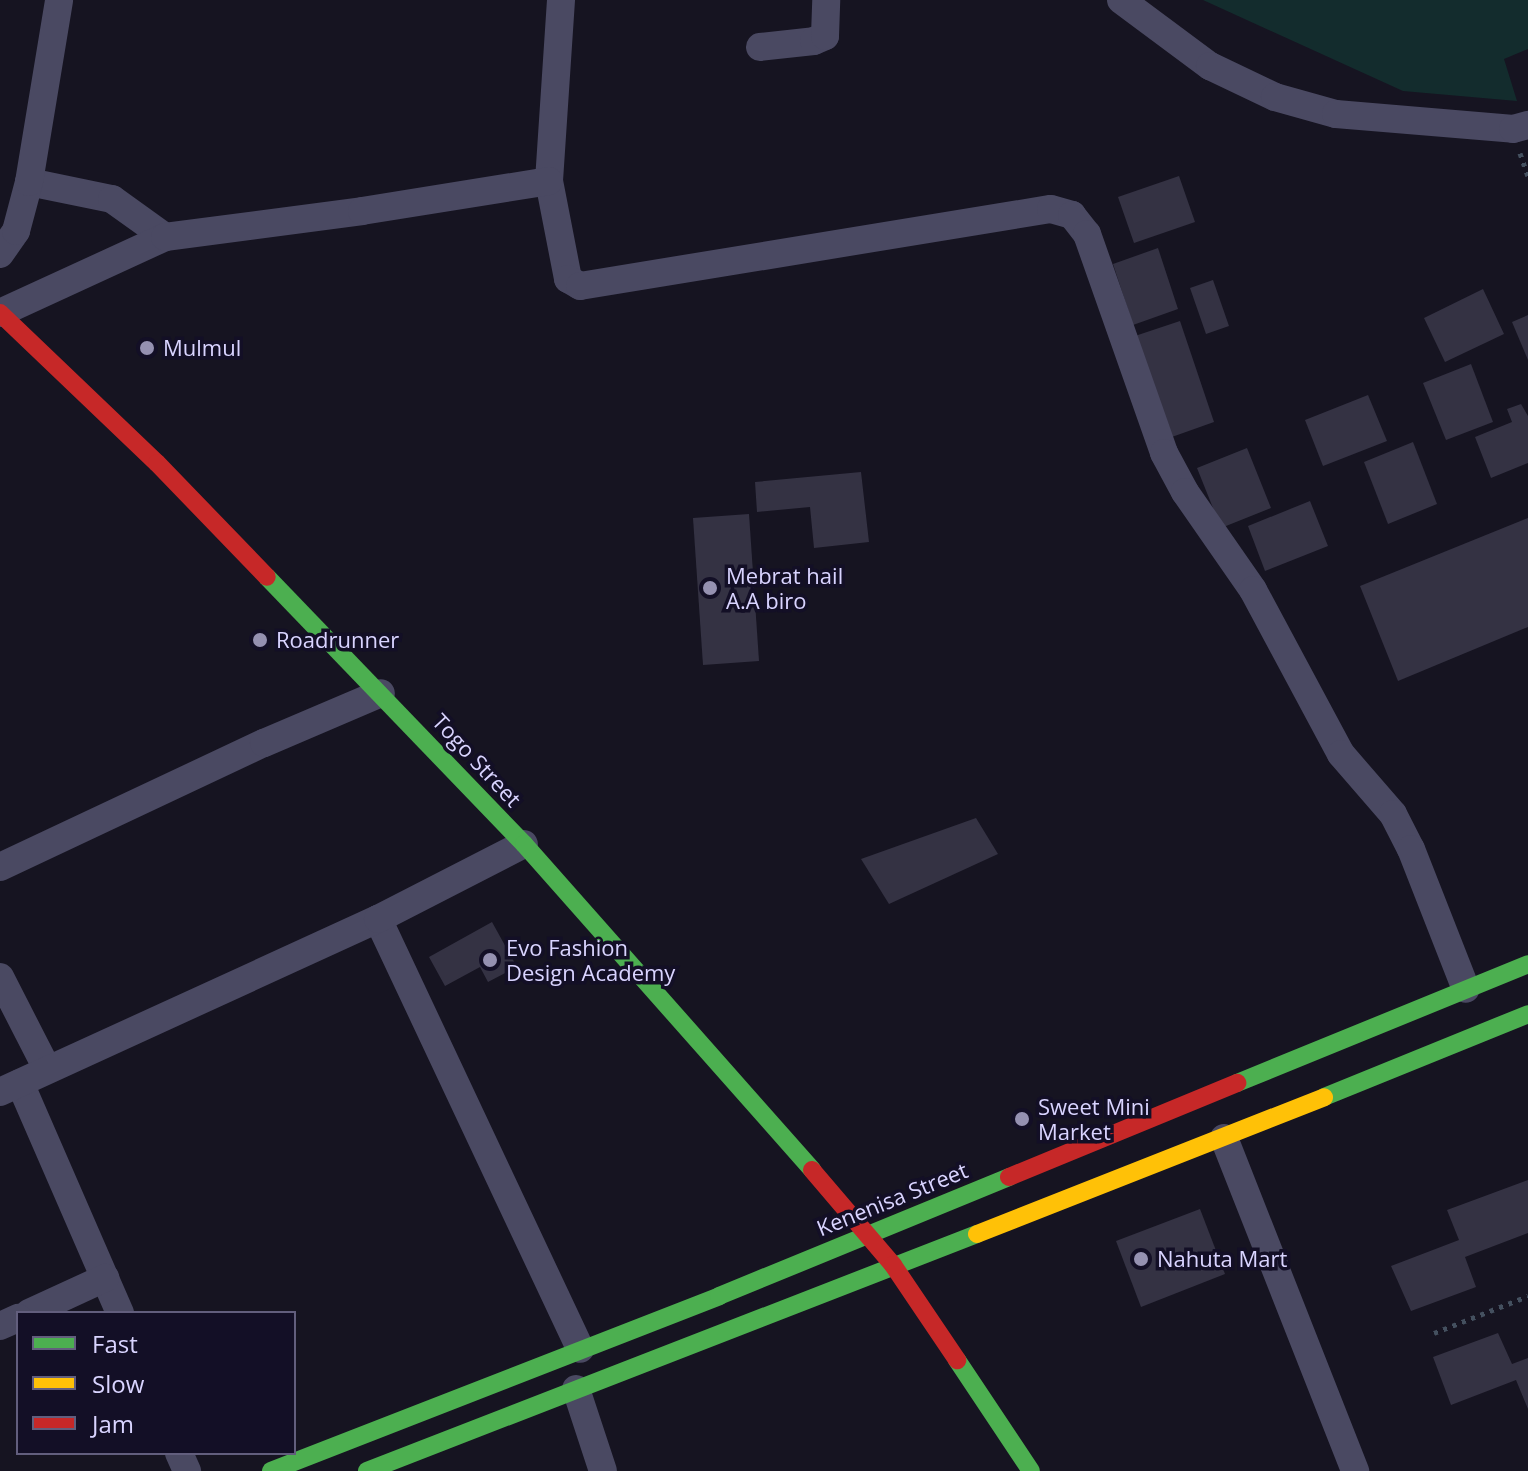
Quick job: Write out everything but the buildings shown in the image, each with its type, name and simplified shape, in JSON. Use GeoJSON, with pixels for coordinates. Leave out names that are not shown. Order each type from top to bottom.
{"type":"FeatureCollection","features":[{"type":"Feature","properties":{"kind":"main road","name":"Togo Street"},"geometry":{"type":"LineString","coordinates":[[0,313],[157,463],[524,844],[868,1234],[893,1265],[1031,1471]]}},
{"type":"Feature","properties":{"kind":"main road","name":"Kenenisa Street"},"geometry":{"type":"LineString","coordinates":[[271,1471],[868,1234],[1528,964]]}},
{"type":"Feature","properties":{"kind":"main road"},"geometry":{"type":"LineString","coordinates":[[367,1471],[1224,1138],[1528,1014]]}},
{"type":"Feature","properties":{"kind":"street"},"geometry":{"type":"LineString","coordinates":[[0,254],[16,231],[29,182],[59,0]]}},
{"type":"Feature","properties":{"kind":"street"},"geometry":{"type":"LineString","coordinates":[[561,0],[549,181],[568,279],[580,286],[1051,209],[1072,215],[1087,234],[1164,453],[1185,492],[1253,590],[1341,754],[1393,814],[1411,849],[1466,989]]}},
{"type":"Feature","properties":{"kind":"street"},"geometry":{"type":"LineString","coordinates":[[760,47],[814,41],[825,36],[826,0]]}},
{"type":"Feature","properties":{"kind":"street"},"geometry":{"type":"LineString","coordinates":[[1121,0],[1210,66],[1275,97],[1336,114],[1513,129],[1528,125]]}},
{"type":"Feature","properties":{"kind":"street"},"geometry":{"type":"LineString","coordinates":[[0,313],[165,237],[362,211],[549,181]]}},
{"type":"Feature","properties":{"kind":"street"},"geometry":{"type":"LineString","coordinates":[[29,182],[112,199],[165,237]]}},
{"type":"Feature","properties":{"kind":"street"},"geometry":{"type":"LineString","coordinates":[[0,867],[264,743],[381,693]]}},
{"type":"Feature","properties":{"kind":"street"},"geometry":{"type":"LineString","coordinates":[[119,1311],[10,1088],[378,919],[524,844]]}},
{"type":"Feature","properties":{"kind":"street"},"geometry":{"type":"LineString","coordinates":[[378,919],[580,1349]]}},
{"type":"Feature","properties":{"kind":"street"},"geometry":{"type":"LineString","coordinates":[[0,977],[47,1069]]}},
{"type":"Feature","properties":{"kind":"street"},"geometry":{"type":"LineString","coordinates":[[1224,1138],[1355,1471]]}},
{"type":"Feature","properties":{"kind":"street"},"geometry":{"type":"LineString","coordinates":[[33,1311],[105,1278]]}},
{"type":"Feature","properties":{"kind":"street"},"geometry":{"type":"LineString","coordinates":[[576,1389],[603,1471]]}},
{"type":"Feature","properties":{"kind":"path"},"geometry":{"type":"LineString","coordinates":[[1434,1333],[1528,1296]]}},
{"type":"Feature","properties":{"kind":"green space"},"geometry":{"type":"Polygon","coordinates":[[[1203,0],[1528,0],[1528,49],[1504,59],[1517,101],[1403,91],[1203,0]]]}},
{"type":"Feature","properties":{"kind":"traffic: fast"},"geometry":{"type":"LineString","coordinates":[[267,577],[524,844],[812,1170]]}},
{"type":"Feature","properties":{"kind":"traffic: fast"},"geometry":{"type":"LineString","coordinates":[[1237,1083],[1528,964]]}},
{"type":"Feature","properties":{"kind":"traffic: fast"},"geometry":{"type":"LineString","coordinates":[[1324,1097],[1528,1014]]}},
{"type":"Feature","properties":{"kind":"traffic: fast"},"geometry":{"type":"LineString","coordinates":[[271,1471],[719,1296],[1009,1177]]}},
{"type":"Feature","properties":{"kind":"traffic: fast"},"geometry":{"type":"LineString","coordinates":[[367,1471],[977,1234]]}},
{"type":"Feature","properties":{"kind":"traffic: fast"},"geometry":{"type":"LineString","coordinates":[[957,1360],[1031,1471]]}},
{"type":"Feature","properties":{"kind":"traffic: slow"},"geometry":{"type":"LineString","coordinates":[[977,1234],[1324,1097]]}},
{"type":"Feature","properties":{"kind":"traffic: jam"},"geometry":{"type":"LineString","coordinates":[[0,313],[157,463],[267,577]]}},
{"type":"Feature","properties":{"kind":"traffic: jam"},"geometry":{"type":"LineString","coordinates":[[1009,1177],[1237,1083]]}},
{"type":"Feature","properties":{"kind":"traffic: jam"},"geometry":{"type":"LineString","coordinates":[[812,1170],[893,1265],[957,1360]]}},
{"type":"Feature","properties":{"kind":"place","name":"Mulmul"},"geometry":{"type":"Point","coordinates":[147,348]}},
{"type":"Feature","properties":{"kind":"place","name":"Mebrat hail A.A biro"},"geometry":{"type":"Point","coordinates":[710,588]}},
{"type":"Feature","properties":{"kind":"place","name":"Roadrunner"},"geometry":{"type":"Point","coordinates":[260,640]}},
{"type":"Feature","properties":{"kind":"place","name":"Evo Fashion Design Academy"},"geometry":{"type":"Point","coordinates":[490,960]}},
{"type":"Feature","properties":{"kind":"place","name":"Sweet Mini Market"},"geometry":{"type":"Point","coordinates":[1022,1119]}},
{"type":"Feature","properties":{"kind":"place","name":"Nahuta Mart"},"geometry":{"type":"Point","coordinates":[1141,1259]}}]}
